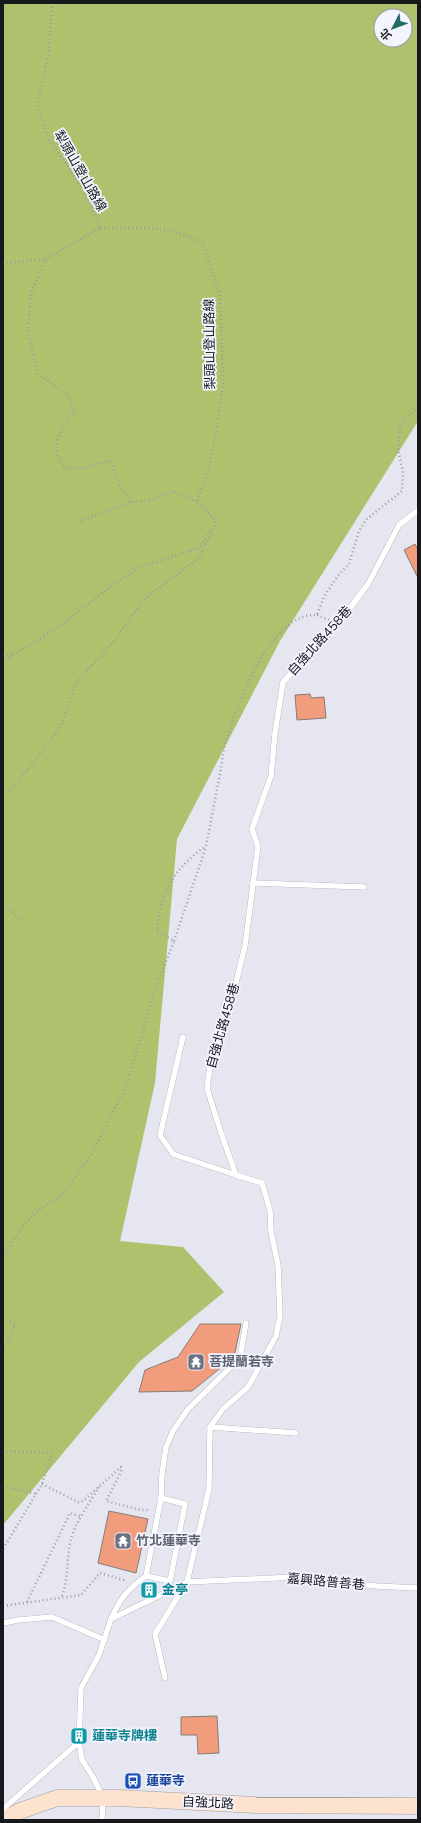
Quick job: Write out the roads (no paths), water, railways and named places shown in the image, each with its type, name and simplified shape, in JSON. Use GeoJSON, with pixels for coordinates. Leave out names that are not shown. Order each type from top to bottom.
{"type":"FeatureCollection","features":[{"type":"Feature","properties":{"kind":"main road","name":"自強北路"},"geometry":{"type":"LineString","coordinates":[[3,1820],[20,1811],[57,1798],[103,1798],[256,1805],[418,1806]]}},
{"type":"Feature","properties":{"kind":"lane","name":"自強北路458巷"},"geometry":{"type":"LineString","coordinates":[[236,1175],[207,1088],[211,1059],[229,1011],[245,946],[258,846],[252,829],[271,776],[275,733],[283,682],[338,624],[368,584],[400,525],[418,510]]}},
{"type":"Feature","properties":{"kind":"lane"},"geometry":{"type":"LineString","coordinates":[[253,883],[364,887]]}},
{"type":"Feature","properties":{"kind":"lane"},"geometry":{"type":"LineString","coordinates":[[164,1678],[155,1634],[187,1582],[209,1489],[210,1427],[223,1409],[248,1387],[276,1336],[280,1316],[278,1264],[271,1232],[270,1210],[262,1183],[173,1154],[160,1135],[183,1037]]}},
{"type":"Feature","properties":{"kind":"lane"},"geometry":{"type":"LineString","coordinates":[[102,1820],[103,1798],[93,1777],[82,1760],[79,1742],[81,1688],[99,1655],[111,1619],[119,1602],[132,1586],[146,1576],[161,1498],[162,1474],[166,1447],[173,1431],[188,1409],[240,1358],[246,1323]]}},
{"type":"Feature","properties":{"kind":"lane"},"geometry":{"type":"LineString","coordinates":[[210,1427],[296,1433]]}},
{"type":"Feature","properties":{"kind":"lane"},"geometry":{"type":"LineString","coordinates":[[146,1576],[170,1581],[185,1504],[161,1498]]}},
{"type":"Feature","properties":{"kind":"lane","name":"嘉興路普善巷"},"geometry":{"type":"LineString","coordinates":[[187,1582],[295,1577],[376,1586],[418,1588]]}},
{"type":"Feature","properties":{"kind":"lane"},"geometry":{"type":"LineString","coordinates":[[111,1619],[187,1582]]}},
{"type":"Feature","properties":{"kind":"lane"},"geometry":{"type":"LineString","coordinates":[[3,1623],[52,1617],[105,1640]]}},
{"type":"Feature","properties":{"kind":"lane"},"geometry":{"type":"LineString","coordinates":[[3,1809],[79,1742]]}},
{"type":"Feature","properties":{"kind":"place","name":"菩提蘭若寺"},"geometry":{"type":"Point","coordinates":[196,1362]}},
{"type":"Feature","properties":{"kind":"place","name":"竹北蓮華寺"},"geometry":{"type":"Point","coordinates":[123,1541]}},
{"type":"Feature","properties":{"kind":"place","name":"金亭"},"geometry":{"type":"Point","coordinates":[149,1590]}},
{"type":"Feature","properties":{"kind":"place","name":"蓮華寺牌樓"},"geometry":{"type":"Point","coordinates":[79,1736]}},
{"type":"Feature","properties":{"kind":"place","name":"蓮華寺"},"geometry":{"type":"Point","coordinates":[133,1781]}}]}
